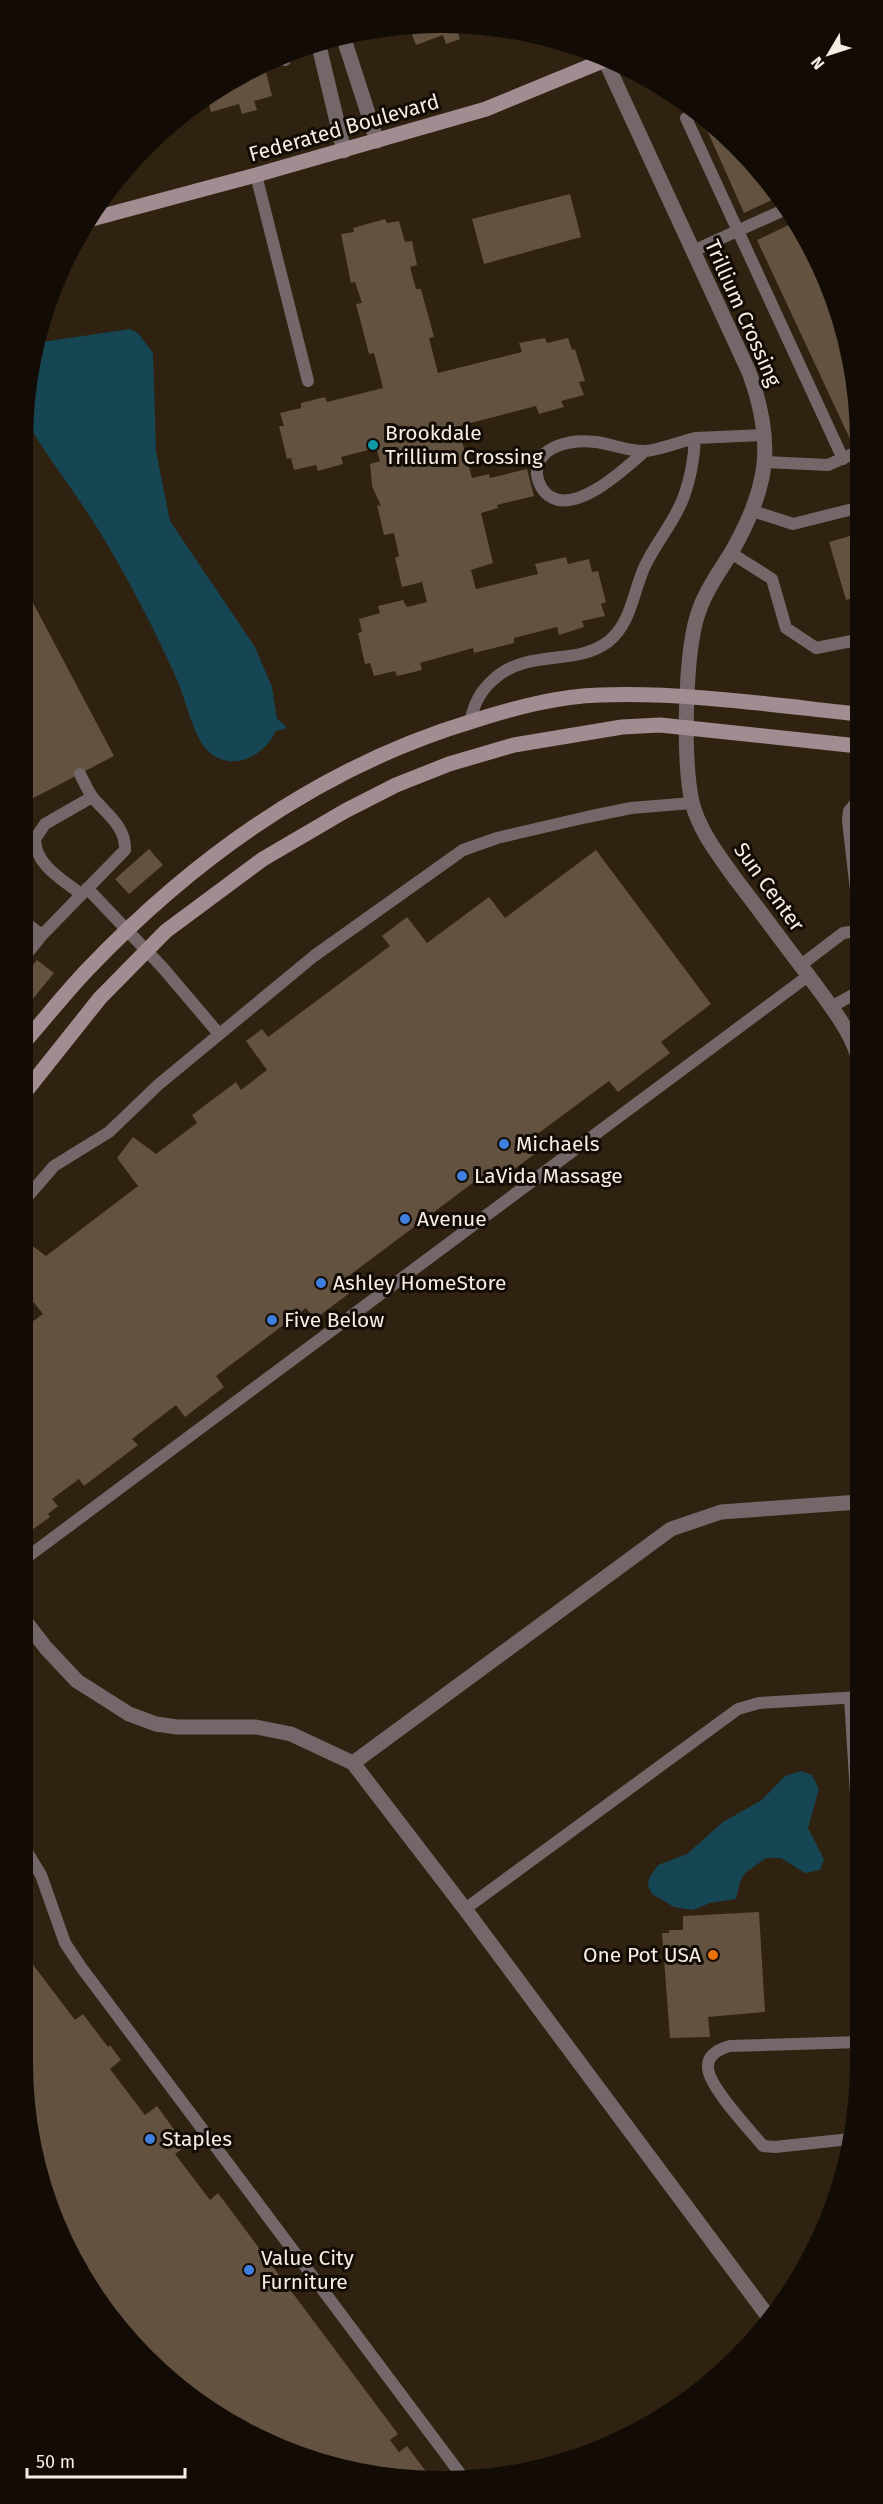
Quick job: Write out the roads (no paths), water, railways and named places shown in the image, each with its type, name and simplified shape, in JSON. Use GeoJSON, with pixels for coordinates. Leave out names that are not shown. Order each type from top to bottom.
{"type":"FeatureCollection","features":[{"type":"Feature","properties":{"kind":"street"},"geometry":{"type":"LineString","coordinates":[[346,45],[377,141]]}},
{"type":"Feature","properties":{"kind":"street"},"geometry":{"type":"LineString","coordinates":[[320,52],[344,151]]}},
{"type":"Feature","properties":{"kind":"street","name":"Federated Boulevard"},"geometry":{"type":"LineString","coordinates":[[101,217],[256,176],[486,109],[597,63]]}},
{"type":"Feature","properties":{"kind":"street","name":"Trillium Crossing"},"geometry":{"type":"LineString","coordinates":[[609,69],[749,372],[761,406],[765,435],[763,479],[753,511],[731,553],[709,587],[693,628],[687,728]]}},
{"type":"Feature","properties":{"kind":"street"},"geometry":{"type":"LineString","coordinates":[[33,1032],[86,970],[183,878],[279,808],[373,757],[470,722],[577,697],[600,695],[688,698],[850,713]]}},
{"type":"Feature","properties":{"kind":"street"},"geometry":{"type":"LineString","coordinates":[[33,1082],[100,998],[146,949],[175,924],[263,859],[345,811],[396,785],[449,764],[514,746],[622,727],[660,725],[850,745]]}},
{"type":"Feature","properties":{"kind":"street","name":"Sun Center"},"geometry":{"type":"LineString","coordinates":[[687,728],[692,803],[703,830],[720,857],[831,1006],[850,1037]]}},
{"type":"Feature","properties":{"kind":"street"},"geometry":{"type":"LineString","coordinates":[[353,1763],[672,1529],[721,1512],[850,1503]]}},
{"type":"Feature","properties":{"kind":"street"},"geometry":{"type":"LineString","coordinates":[[33,1631],[77,1681],[129,1714],[156,1724],[177,1727],[256,1727],[291,1734],[353,1763],[465,1909],[765,2312]]}},
{"type":"Feature","properties":{"kind":"lane"},"geometry":{"type":"LineString","coordinates":[[689,116],[686,117],[843,459]]}},
{"type":"Feature","properties":{"kind":"lane"},"geometry":{"type":"LineString","coordinates":[[256,176],[308,381]]}},
{"type":"Feature","properties":{"kind":"lane"},"geometry":{"type":"LineString","coordinates":[[693,251],[779,212]]}},
{"type":"Feature","properties":{"kind":"lane"},"geometry":{"type":"LineString","coordinates":[[645,451],[595,442],[557,446],[541,456],[537,464],[537,480],[550,497],[561,501],[572,499],[603,485],[645,451],[695,438],[765,435]]}},
{"type":"Feature","properties":{"kind":"lane"},"geometry":{"type":"LineString","coordinates":[[470,722],[476,700],[505,669],[519,662],[585,652],[608,642],[625,623],[645,566],[683,499],[694,460],[695,438]]}},
{"type":"Feature","properties":{"kind":"lane"},"geometry":{"type":"LineString","coordinates":[[765,462],[828,465],[850,456]]}},
{"type":"Feature","properties":{"kind":"lane"},"geometry":{"type":"LineString","coordinates":[[753,511],[793,524],[850,510]]}},
{"type":"Feature","properties":{"kind":"lane"},"geometry":{"type":"LineString","coordinates":[[731,553],[772,579],[786,628],[816,648],[850,641]]}},
{"type":"Feature","properties":{"kind":"lane"},"geometry":{"type":"LineString","coordinates":[[33,946],[84,891],[119,858],[125,845],[122,834],[110,814],[92,797],[80,774]]}},
{"type":"Feature","properties":{"kind":"lane"},"geometry":{"type":"LineString","coordinates":[[92,797],[45,824],[35,839],[36,850],[43,862],[84,891],[127,929],[219,1034]]}},
{"type":"Feature","properties":{"kind":"lane"},"geometry":{"type":"LineString","coordinates":[[33,1190],[54,1166],[109,1131],[158,1085],[314,956],[463,850],[479,842],[587,816],[631,808],[692,803]]}},
{"type":"Feature","properties":{"kind":"lane"},"geometry":{"type":"LineString","coordinates":[[850,810],[848,821],[850,838]]}},
{"type":"Feature","properties":{"kind":"lane"},"geometry":{"type":"LineString","coordinates":[[33,928],[42,935]]}},
{"type":"Feature","properties":{"kind":"lane"},"geometry":{"type":"LineString","coordinates":[[33,1554],[804,970],[843,933],[850,932]]}},
{"type":"Feature","properties":{"kind":"lane"},"geometry":{"type":"LineString","coordinates":[[831,1006],[850,996]]}},
{"type":"Feature","properties":{"kind":"lane"},"geometry":{"type":"LineString","coordinates":[[465,1909],[738,1709],[759,1703],[850,1698]]}},
{"type":"Feature","properties":{"kind":"lane"},"geometry":{"type":"LineString","coordinates":[[33,1862],[41,1875],[65,1943],[81,1967],[458,2470]]}},
{"type":"Feature","properties":{"kind":"lane"},"geometry":{"type":"LineString","coordinates":[[842,2140],[774,2147],[763,2146],[717,2088],[708,2068],[709,2061],[717,2051],[729,2046],[850,2042]]}},
{"type":"Feature","properties":{"kind":"water"},"geometry":{"type":"Polygon","coordinates":[[[130,329],[138,333],[153,353],[156,451],[170,521],[255,647],[272,687],[277,719],[286,726],[285,729],[276,731],[271,740],[256,754],[238,761],[228,761],[218,758],[204,746],[195,729],[178,682],[130,585],[98,529],[33,433],[36,388],[46,341],[130,329]]]}},
{"type":"Feature","properties":{"kind":"water"},"geometry":{"type":"Polygon","coordinates":[[[801,1771],[812,1775],[819,1789],[808,1828],[824,1859],[820,1870],[805,1873],[781,1858],[766,1858],[745,1873],[736,1899],[710,1903],[693,1910],[674,1907],[652,1894],[648,1886],[649,1878],[658,1865],[687,1854],[723,1822],[762,1800],[785,1776],[801,1771]]]}},
{"type":"Feature","properties":{"kind":"place","name":"Brookdale Trillium Crossing"},"geometry":{"type":"Point","coordinates":[373,445]}},
{"type":"Feature","properties":{"kind":"place","name":"Michaels"},"geometry":{"type":"Point","coordinates":[504,1144]}},
{"type":"Feature","properties":{"kind":"place","name":"LaVida Massage"},"geometry":{"type":"Point","coordinates":[462,1176]}},
{"type":"Feature","properties":{"kind":"place","name":"Avenue"},"geometry":{"type":"Point","coordinates":[405,1219]}},
{"type":"Feature","properties":{"kind":"place","name":"Ashley HomeStore"},"geometry":{"type":"Point","coordinates":[321,1283]}},
{"type":"Feature","properties":{"kind":"place","name":"Five Below"},"geometry":{"type":"Point","coordinates":[272,1320]}},
{"type":"Feature","properties":{"kind":"place","name":"One Pot USA"},"geometry":{"type":"Point","coordinates":[713,1955]}},
{"type":"Feature","properties":{"kind":"place","name":"Staples"},"geometry":{"type":"Point","coordinates":[150,2139]}},
{"type":"Feature","properties":{"kind":"place","name":"Value City Furniture"},"geometry":{"type":"Point","coordinates":[249,2270]}}]}
